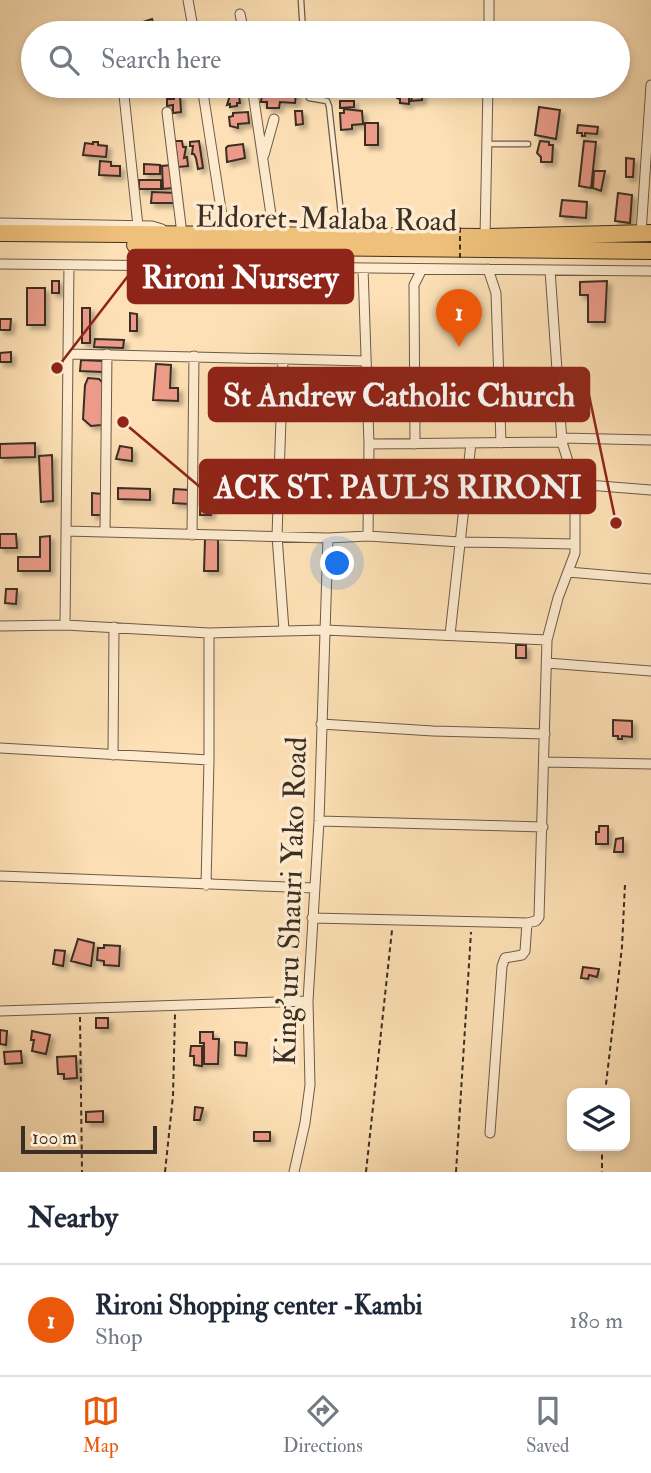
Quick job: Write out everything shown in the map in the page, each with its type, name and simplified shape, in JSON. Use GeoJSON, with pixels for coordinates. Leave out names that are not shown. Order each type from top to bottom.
{"type":"FeatureCollection","features":[{"type":"Feature","properties":{"kind":"highway","name":"Eldoret-Malaba Road"},"geometry":{"type":"LineString","coordinates":[[0,233],[485,237],[646,230]]}},
{"type":"Feature","properties":{"kind":"highway","name":"Eldoret-Malaba Road"},"geometry":{"type":"LineString","coordinates":[[0,243],[651,251]]}},
{"type":"Feature","properties":{"kind":"street"},"geometry":{"type":"LineString","coordinates":[[188,0],[192,21]]}},
{"type":"Feature","properties":{"kind":"street"},"geometry":{"type":"LineString","coordinates":[[489,0],[489,21]]}},
{"type":"Feature","properties":{"kind":"street"},"geometry":{"type":"LineString","coordinates":[[240,14],[241,21]]}},
{"type":"Feature","properties":{"kind":"street"},"geometry":{"type":"LineString","coordinates":[[646,230],[651,85]]}},
{"type":"Feature","properties":{"kind":"street"},"geometry":{"type":"LineString","coordinates":[[124,98],[138,226]]}},
{"type":"Feature","properties":{"kind":"street"},"geometry":{"type":"LineString","coordinates":[[204,98],[225,235]]}},
{"type":"Feature","properties":{"kind":"street"},"geometry":{"type":"LineString","coordinates":[[254,98],[274,235]]}},
{"type":"Feature","properties":{"kind":"street"},"geometry":{"type":"LineString","coordinates":[[485,237],[488,98]]}},
{"type":"Feature","properties":{"kind":"street"},"geometry":{"type":"LineString","coordinates":[[167,113],[176,234]]}},
{"type":"Feature","properties":{"kind":"street"},"geometry":{"type":"LineString","coordinates":[[263,164],[274,119]]}},
{"type":"Feature","properties":{"kind":"street","name":"Eldoret-Malaba Road"},"geometry":{"type":"LineString","coordinates":[[0,223],[152,226],[176,234]]}},
{"type":"Feature","properties":{"kind":"street"},"geometry":{"type":"LineString","coordinates":[[0,264],[651,271]]}},
{"type":"Feature","properties":{"kind":"street"},"geometry":{"type":"LineString","coordinates":[[65,625],[69,265]]}},
{"type":"Feature","properties":{"kind":"street"},"geometry":{"type":"LineString","coordinates":[[363,268],[369,444],[368,536]]}},
{"type":"Feature","properties":{"kind":"street"},"geometry":{"type":"LineString","coordinates":[[415,444],[414,285],[422,269]]}},
{"type":"Feature","properties":{"kind":"street"},"geometry":{"type":"LineString","coordinates":[[488,269],[496,293],[501,443]]}},
{"type":"Feature","properties":{"kind":"street"},"geometry":{"type":"LineString","coordinates":[[312,918],[527,923],[536,921],[539,917],[547,640],[575,553],[575,484],[562,440],[550,270]]}},
{"type":"Feature","properties":{"kind":"street"},"geometry":{"type":"LineString","coordinates":[[69,354],[366,361]]}},
{"type":"Feature","properties":{"kind":"street"},"geometry":{"type":"LineString","coordinates":[[105,532],[107,354]]}},
{"type":"Feature","properties":{"kind":"street"},"geometry":{"type":"LineString","coordinates":[[192,535],[194,356]]}},
{"type":"Feature","properties":{"kind":"street"},"geometry":{"type":"LineString","coordinates":[[283,359],[277,536],[284,630]]}},
{"type":"Feature","properties":{"kind":"street"},"geometry":{"type":"LineString","coordinates":[[415,395],[499,394]]}},
{"type":"Feature","properties":{"kind":"street"},"geometry":{"type":"LineString","coordinates":[[369,444],[651,440]]}},
{"type":"Feature","properties":{"kind":"street"},"geometry":{"type":"LineString","coordinates":[[450,635],[471,443]]}},
{"type":"Feature","properties":{"kind":"street"},"geometry":{"type":"LineString","coordinates":[[575,484],[651,490]]}},
{"type":"Feature","properties":{"kind":"street"},"geometry":{"type":"LineString","coordinates":[[66,531],[328,538],[368,536],[460,542],[575,544]]}},
{"type":"Feature","properties":{"kind":"street","name":"King'uru Shauri Yako Road"},"geometry":{"type":"LineString","coordinates":[[294,1172],[310,1085],[308,1001],[319,821],[328,538]]}},
{"type":"Feature","properties":{"kind":"street"},"geometry":{"type":"LineString","coordinates":[[568,572],[651,579]]}},
{"type":"Feature","properties":{"kind":"street"},"geometry":{"type":"LineString","coordinates":[[0,626],[65,625],[209,633],[325,630],[547,640]]}},
{"type":"Feature","properties":{"kind":"street"},"geometry":{"type":"LineString","coordinates":[[113,755],[114,627]]}},
{"type":"Feature","properties":{"kind":"street"},"geometry":{"type":"LineString","coordinates":[[206,885],[209,633]]}},
{"type":"Feature","properties":{"kind":"street"},"geometry":{"type":"LineString","coordinates":[[547,663],[651,671]]}},
{"type":"Feature","properties":{"kind":"street"},"geometry":{"type":"LineString","coordinates":[[321,724],[545,734]]}},
{"type":"Feature","properties":{"kind":"street"},"geometry":{"type":"LineString","coordinates":[[0,748],[209,760]]}},
{"type":"Feature","properties":{"kind":"street"},"geometry":{"type":"LineString","coordinates":[[544,762],[651,764]]}},
{"type":"Feature","properties":{"kind":"street"},"geometry":{"type":"LineString","coordinates":[[319,821],[542,827]]}},
{"type":"Feature","properties":{"kind":"street"},"geometry":{"type":"LineString","coordinates":[[0,876],[314,888]]}},
{"type":"Feature","properties":{"kind":"street"},"geometry":{"type":"LineString","coordinates":[[490,1133],[502,966],[505,958],[522,955],[525,951],[527,923]]}},
{"type":"Feature","properties":{"kind":"street"},"geometry":{"type":"LineString","coordinates":[[0,1011],[308,1001]]}},
{"type":"Feature","properties":{"kind":"lane"},"geometry":{"type":"LineString","coordinates":[[301,0],[302,21]]}},
{"type":"Feature","properties":{"kind":"lane"},"geometry":{"type":"LineString","coordinates":[[310,98],[327,101],[329,106],[344,236]]}},
{"type":"Feature","properties":{"kind":"lane"},"geometry":{"type":"LineString","coordinates":[[488,144],[528,144]]}},
{"type":"Feature","properties":{"kind":"path"},"geometry":{"type":"LineString","coordinates":[[460,227],[460,258]]}},
{"type":"Feature","properties":{"kind":"path"},"geometry":{"type":"LineString","coordinates":[[606,1088],[622,947],[625,884]]}},
{"type":"Feature","properties":{"kind":"path"},"geometry":{"type":"LineString","coordinates":[[366,1172],[394,919]]}},
{"type":"Feature","properties":{"kind":"path"},"geometry":{"type":"LineString","coordinates":[[457,1172],[471,921]]}},
{"type":"Feature","properties":{"kind":"path"},"geometry":{"type":"LineString","coordinates":[[164,1172],[173,1096],[175,1005]]}},
{"type":"Feature","properties":{"kind":"path"},"geometry":{"type":"LineString","coordinates":[[80,1013],[82,1172]]}},
{"type":"Feature","properties":{"kind":"path"},"geometry":{"type":"LineString","coordinates":[[602,1151],[602,1172]]}},
{"type":"Feature","properties":{"kind":"building"},"geometry":{"type":"Polygon","coordinates":[[[180,98],[181,112],[173,113],[173,105],[167,106],[167,99],[180,98]]]}},
{"type":"Feature","properties":{"kind":"building"},"geometry":{"type":"Polygon","coordinates":[[[229,98],[239,98],[237,106],[227,105],[229,98]]]}},
{"type":"Feature","properties":{"kind":"building"},"geometry":{"type":"Polygon","coordinates":[[[262,98],[296,98],[295,103],[280,102],[279,108],[267,108],[267,102],[261,102],[262,98]]]}},
{"type":"Feature","properties":{"kind":"building"},"geometry":{"type":"Polygon","coordinates":[[[397,98],[409,98],[409,104],[400,103],[397,98]]]}},
{"type":"Feature","properties":{"kind":"building"},"geometry":{"type":"Polygon","coordinates":[[[340,101],[354,101],[354,107],[340,108],[340,101]]]}},
{"type":"Feature","properties":{"kind":"building"},"geometry":{"type":"Polygon","coordinates":[[[539,107],[560,110],[556,139],[535,135],[539,107]]]}},
{"type":"Feature","properties":{"kind":"building"},"geometry":{"type":"Polygon","coordinates":[[[344,109],[362,111],[363,124],[341,130],[340,113],[344,113],[344,109]]]}},
{"type":"Feature","properties":{"kind":"building"},"geometry":{"type":"Polygon","coordinates":[[[295,111],[302,111],[303,124],[296,125],[295,111]]]}},
{"type":"Feature","properties":{"kind":"building"},"geometry":{"type":"Polygon","coordinates":[[[248,112],[249,123],[238,124],[238,128],[230,126],[229,117],[233,116],[233,113],[248,112]]]}},
{"type":"Feature","properties":{"kind":"building"},"geometry":{"type":"Polygon","coordinates":[[[365,123],[378,123],[378,145],[365,145],[365,123]]]}},
{"type":"Feature","properties":{"kind":"building"},"geometry":{"type":"Polygon","coordinates":[[[578,125],[598,127],[597,134],[585,133],[585,136],[582,136],[582,133],[577,133],[578,125]]]}},
{"type":"Feature","properties":{"kind":"building"},"geometry":{"type":"Polygon","coordinates":[[[175,141],[182,141],[183,147],[186,147],[184,158],[187,157],[188,166],[178,167],[175,141]]]}},
{"type":"Feature","properties":{"kind":"building"},"geometry":{"type":"Polygon","coordinates":[[[199,141],[203,168],[198,169],[190,142],[199,141]]]}},
{"type":"Feature","properties":{"kind":"building"},"geometry":{"type":"Polygon","coordinates":[[[540,141],[553,145],[552,162],[541,162],[537,153],[540,141]]]}},
{"type":"Feature","properties":{"kind":"building"},"geometry":{"type":"Polygon","coordinates":[[[584,141],[596,142],[591,188],[579,186],[584,141]]]}},
{"type":"Feature","properties":{"kind":"building"},"geometry":{"type":"Polygon","coordinates":[[[85,143],[107,146],[106,157],[83,155],[85,143]]]}},
{"type":"Feature","properties":{"kind":"building"},"geometry":{"type":"Polygon","coordinates":[[[243,144],[245,158],[227,162],[226,148],[243,144]]]}},
{"type":"Feature","properties":{"kind":"building"},"geometry":{"type":"Polygon","coordinates":[[[626,158],[634,159],[633,177],[626,177],[626,158]]]}},
{"type":"Feature","properties":{"kind":"building"},"geometry":{"type":"Polygon","coordinates":[[[100,161],[111,162],[111,166],[120,166],[120,176],[99,175],[100,161]]]}},
{"type":"Feature","properties":{"kind":"building"},"geometry":{"type":"Polygon","coordinates":[[[144,164],[160,165],[160,174],[144,174],[144,164]]]}},
{"type":"Feature","properties":{"kind":"building"},"geometry":{"type":"Polygon","coordinates":[[[171,165],[173,188],[163,189],[162,166],[171,165]]]}},
{"type":"Feature","properties":{"kind":"building"},"geometry":{"type":"Polygon","coordinates":[[[594,171],[605,171],[601,191],[593,188],[594,171]]]}},
{"type":"Feature","properties":{"kind":"building"},"geometry":{"type":"Polygon","coordinates":[[[139,180],[161,180],[161,189],[139,189],[139,180]]]}},
{"type":"Feature","properties":{"kind":"building"},"geometry":{"type":"Polygon","coordinates":[[[152,192],[176,193],[175,203],[151,203],[152,192]]]}},
{"type":"Feature","properties":{"kind":"building"},"geometry":{"type":"Polygon","coordinates":[[[618,193],[632,195],[630,223],[615,221],[618,193]]]}},
{"type":"Feature","properties":{"kind":"building"},"geometry":{"type":"Polygon","coordinates":[[[562,200],[587,202],[586,218],[560,216],[562,200]]]}},
{"type":"Feature","properties":{"kind":"building"},"geometry":{"type":"Polygon","coordinates":[[[52,281],[59,281],[59,293],[52,293],[52,281]]]}},
{"type":"Feature","properties":{"kind":"building"},"geometry":{"type":"Polygon","coordinates":[[[607,281],[605,322],[588,322],[588,295],[580,295],[580,282],[607,281]]]}},
{"type":"Feature","properties":{"kind":"building"},"geometry":{"type":"Polygon","coordinates":[[[27,288],[45,288],[45,325],[27,325],[27,288]]]}},
{"type":"Feature","properties":{"kind":"building"},"geometry":{"type":"Polygon","coordinates":[[[82,308],[90,308],[90,343],[82,343],[82,308]]]}},
{"type":"Feature","properties":{"kind":"building"},"geometry":{"type":"Polygon","coordinates":[[[130,313],[137,314],[137,331],[130,331],[130,313]]]}},
{"type":"Feature","properties":{"kind":"building"},"geometry":{"type":"Polygon","coordinates":[[[0,319],[11,319],[10,330],[0,330],[0,319]]]}},
{"type":"Feature","properties":{"kind":"building"},"geometry":{"type":"Polygon","coordinates":[[[95,339],[124,340],[123,348],[94,347],[95,339]]]}},
{"type":"Feature","properties":{"kind":"building"},"geometry":{"type":"Polygon","coordinates":[[[11,352],[11,362],[0,362],[0,353],[11,352]]]}},
{"type":"Feature","properties":{"kind":"building"},"geometry":{"type":"Polygon","coordinates":[[[81,360],[103,361],[103,372],[80,371],[81,360]]]}},
{"type":"Feature","properties":{"kind":"building"},"geometry":{"type":"Polygon","coordinates":[[[156,364],[171,365],[170,388],[178,388],[178,401],[153,400],[156,364]]]}},
{"type":"Feature","properties":{"kind":"building"},"geometry":{"type":"Polygon","coordinates":[[[88,378],[99,379],[104,384],[104,424],[101,425],[91,426],[83,419],[85,385],[88,378]]]}},
{"type":"Feature","properties":{"kind":"building"},"geometry":{"type":"Polygon","coordinates":[[[35,443],[35,457],[0,458],[0,444],[35,443]]]}},
{"type":"Feature","properties":{"kind":"building"},"geometry":{"type":"Polygon","coordinates":[[[120,446],[132,448],[132,461],[116,459],[120,446]]]}},
{"type":"Feature","properties":{"kind":"building"},"geometry":{"type":"Polygon","coordinates":[[[52,455],[53,501],[41,502],[39,456],[52,455]]]}},
{"type":"Feature","properties":{"kind":"building"},"geometry":{"type":"Polygon","coordinates":[[[118,488],[150,489],[150,500],[118,499],[118,488]]]}},
{"type":"Feature","properties":{"kind":"building"},"geometry":{"type":"Polygon","coordinates":[[[174,489],[189,490],[188,504],[173,503],[174,489]]]}},
{"type":"Feature","properties":{"kind":"building"},"geometry":{"type":"Polygon","coordinates":[[[200,492],[211,492],[211,515],[200,515],[200,492]]]}},
{"type":"Feature","properties":{"kind":"building"},"geometry":{"type":"Polygon","coordinates":[[[92,493],[102,494],[101,515],[92,515],[92,493]]]}},
{"type":"Feature","properties":{"kind":"building"},"geometry":{"type":"Polygon","coordinates":[[[0,534],[16,534],[17,548],[0,548],[0,534]]]}},
{"type":"Feature","properties":{"kind":"building"},"geometry":{"type":"Polygon","coordinates":[[[50,536],[50,571],[18,571],[18,557],[40,557],[40,537],[50,536]]]}},
{"type":"Feature","properties":{"kind":"building"},"geometry":{"type":"Polygon","coordinates":[[[205,539],[218,539],[218,571],[204,571],[205,539]]]}},
{"type":"Feature","properties":{"kind":"building"},"geometry":{"type":"Polygon","coordinates":[[[6,589],[17,589],[16,604],[5,603],[6,589]]]}},
{"type":"Feature","properties":{"kind":"building"},"geometry":{"type":"Polygon","coordinates":[[[516,645],[526,645],[526,658],[516,658],[516,645]]]}},
{"type":"Feature","properties":{"kind":"building"},"geometry":{"type":"Polygon","coordinates":[[[613,720],[632,721],[632,737],[622,736],[622,739],[618,739],[618,736],[613,736],[613,720]]]}},
{"type":"Feature","properties":{"kind":"building"},"geometry":{"type":"Polygon","coordinates":[[[599,826],[608,826],[608,844],[596,844],[599,826]]]}},
{"type":"Feature","properties":{"kind":"building"},"geometry":{"type":"Polygon","coordinates":[[[623,838],[623,852],[614,852],[616,839],[623,838]]]}},
{"type":"Feature","properties":{"kind":"building"},"geometry":{"type":"Polygon","coordinates":[[[78,939],[94,943],[91,966],[71,961],[78,939]]]}},
{"type":"Feature","properties":{"kind":"building"},"geometry":{"type":"Polygon","coordinates":[[[104,945],[120,946],[119,966],[104,965],[104,961],[97,960],[98,948],[104,948],[104,945]]]}},
{"type":"Feature","properties":{"kind":"building"},"geometry":{"type":"Polygon","coordinates":[[[55,950],[65,951],[63,966],[53,964],[55,950]]]}},
{"type":"Feature","properties":{"kind":"building"},"geometry":{"type":"Polygon","coordinates":[[[583,967],[599,969],[597,977],[589,975],[588,979],[581,978],[583,967]]]}},
{"type":"Feature","properties":{"kind":"building"},"geometry":{"type":"Polygon","coordinates":[[[96,1018],[108,1018],[108,1028],[96,1028],[96,1018]]]}},
{"type":"Feature","properties":{"kind":"building"},"geometry":{"type":"Polygon","coordinates":[[[0,1030],[7,1031],[6,1045],[0,1044],[0,1030]]]}},
{"type":"Feature","properties":{"kind":"building"},"geometry":{"type":"Polygon","coordinates":[[[32,1031],[50,1035],[46,1054],[32,1051],[32,1031]]]}},
{"type":"Feature","properties":{"kind":"building"},"geometry":{"type":"Polygon","coordinates":[[[200,1032],[213,1032],[213,1039],[219,1039],[218,1064],[204,1064],[204,1043],[200,1043],[200,1032]]]}},
{"type":"Feature","properties":{"kind":"building"},"geometry":{"type":"Polygon","coordinates":[[[235,1042],[247,1043],[246,1056],[235,1055],[235,1042]]]}},
{"type":"Feature","properties":{"kind":"building"},"geometry":{"type":"Polygon","coordinates":[[[191,1046],[202,1046],[202,1066],[194,1065],[194,1056],[190,1056],[191,1046]]]}},
{"type":"Feature","properties":{"kind":"building"},"geometry":{"type":"Polygon","coordinates":[[[21,1051],[22,1063],[5,1064],[4,1052],[21,1051]]]}},
{"type":"Feature","properties":{"kind":"building"},"geometry":{"type":"Polygon","coordinates":[[[76,1056],[77,1078],[64,1079],[64,1074],[58,1074],[57,1057],[76,1056]]]}},
{"type":"Feature","properties":{"kind":"building"},"geometry":{"type":"Polygon","coordinates":[[[195,1107],[203,1108],[200,1120],[194,1120],[195,1107]]]}},
{"type":"Feature","properties":{"kind":"building"},"geometry":{"type":"Polygon","coordinates":[[[103,1111],[103,1122],[86,1122],[86,1112],[103,1111]]]}},
{"type":"Feature","properties":{"kind":"building"},"geometry":{"type":"Polygon","coordinates":[[[254,1132],[270,1132],[270,1141],[254,1141],[254,1132]]]}},
{"type":"Feature","properties":{"kind":"place","name":"Rironi Shopping center -Kambi"},"geometry":{"type":"Point","coordinates":[459,347]}},
{"type":"Feature","properties":{"kind":"place","name":"Rironi Nursery"},"geometry":{"type":"Point","coordinates":[57,368]}},
{"type":"Feature","properties":{"kind":"place","name":"ACK ST. PAUL'S RIRONI"},"geometry":{"type":"Point","coordinates":[123,422]}},
{"type":"Feature","properties":{"kind":"place","name":"St Andrew Catholic Church"},"geometry":{"type":"Point","coordinates":[616,523]}}]}
